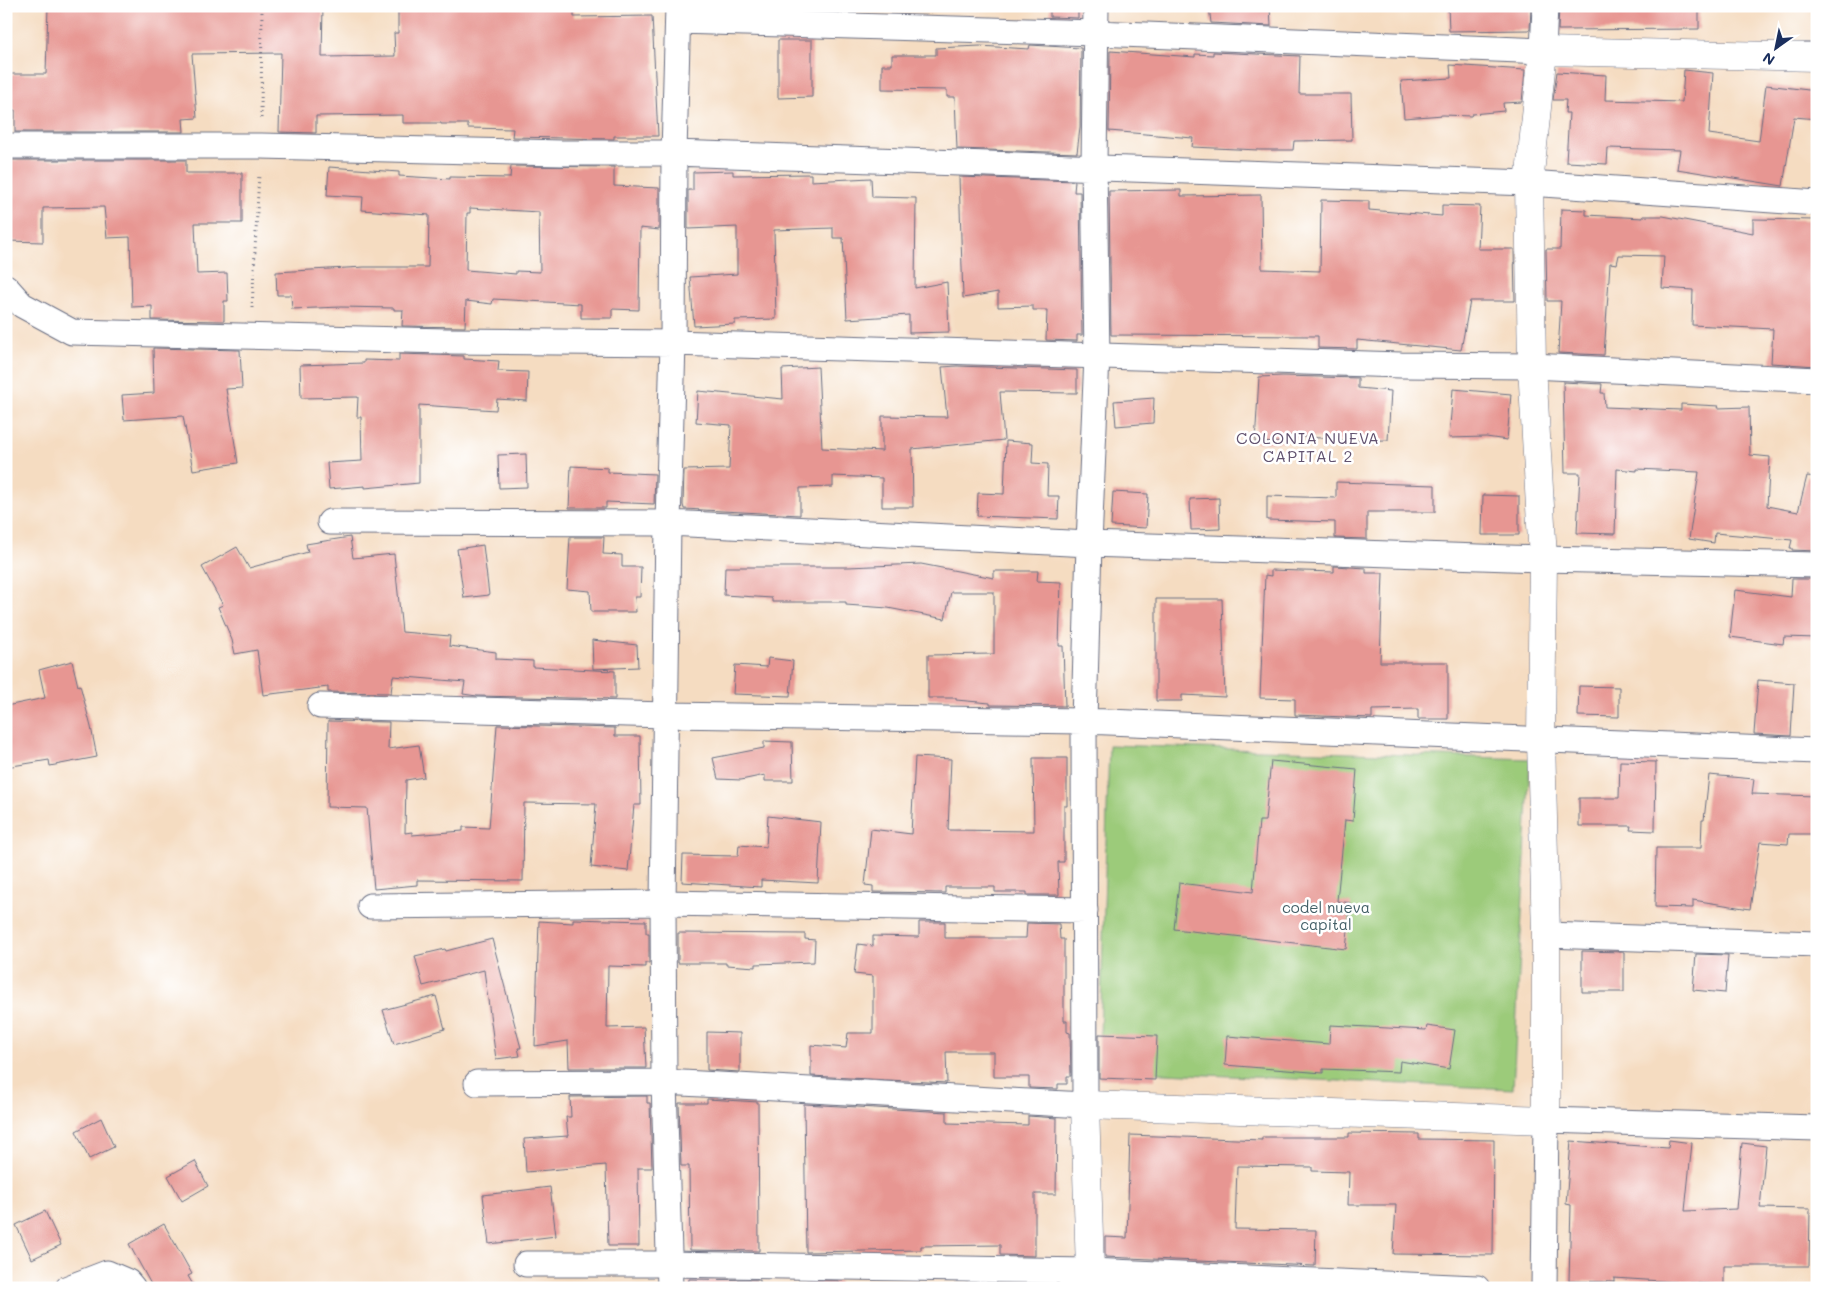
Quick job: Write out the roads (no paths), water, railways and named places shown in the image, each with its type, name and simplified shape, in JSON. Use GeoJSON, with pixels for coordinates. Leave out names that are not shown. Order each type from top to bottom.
{"type":"FeatureCollection","features":[{"type":"Feature","properties":{"kind":"street"},"geometry":{"type":"LineString","coordinates":[[1084,1282],[1084,721],[1097,356],[1094,166],[1096,6]]}},
{"type":"Feature","properties":{"kind":"street"},"geometry":{"type":"LineString","coordinates":[[1544,1288],[1546,934],[1541,740],[1543,559],[1532,366],[1529,183],[1543,51],[1545,6]]}},
{"type":"Feature","properties":{"kind":"street"},"geometry":{"type":"LineString","coordinates":[[669,1276],[664,1082],[663,903],[667,714],[668,523],[673,343],[674,153],[678,14],[1543,51],[1817,57]]}},
{"type":"Feature","properties":{"kind":"street"},"geometry":{"type":"LineString","coordinates":[[6,146],[261,146],[561,153],[674,153],[1094,166],[1529,183],[1817,203]]}},
{"type":"Feature","properties":{"kind":"street"},"geometry":{"type":"LineString","coordinates":[[6,287],[22,305],[72,332],[446,341],[673,343],[1401,365],[1532,366],[1817,380]]}},
{"type":"Feature","properties":{"kind":"street"},"geometry":{"type":"LineString","coordinates":[[330,522],[668,523],[1089,544],[1543,559],[1817,565]]}},
{"type":"Feature","properties":{"kind":"street"},"geometry":{"type":"LineString","coordinates":[[320,706],[1084,721],[1817,751]]}},
{"type":"Feature","properties":{"kind":"street"},"geometry":{"type":"LineString","coordinates":[[370,906],[663,903],[1085,910]]}},
{"type":"Feature","properties":{"kind":"street"},"geometry":{"type":"LineString","coordinates":[[1546,934],[1817,944]]}},
{"type":"Feature","properties":{"kind":"street"},"geometry":{"type":"LineString","coordinates":[[477,1083],[664,1082],[1085,1105],[1817,1128]]}},
{"type":"Feature","properties":{"kind":"street"},"geometry":{"type":"LineString","coordinates":[[526,1264],[669,1276],[1476,1288]]}},
{"type":"Feature","properties":{"kind":"street"},"geometry":{"type":"LineString","coordinates":[[68,1288],[107,1273],[128,1282],[133,1288]]}},
{"type":"Feature","properties":{"kind":"district","name":"COLONIA NUEVA CAPITAL 2"},"geometry":{"type":"Point","coordinates":[1308,446]}},
{"type":"Feature","properties":{"kind":"park label","name":"codel nueva capital"},"geometry":{"type":"Point","coordinates":[1326,916]}}]}
